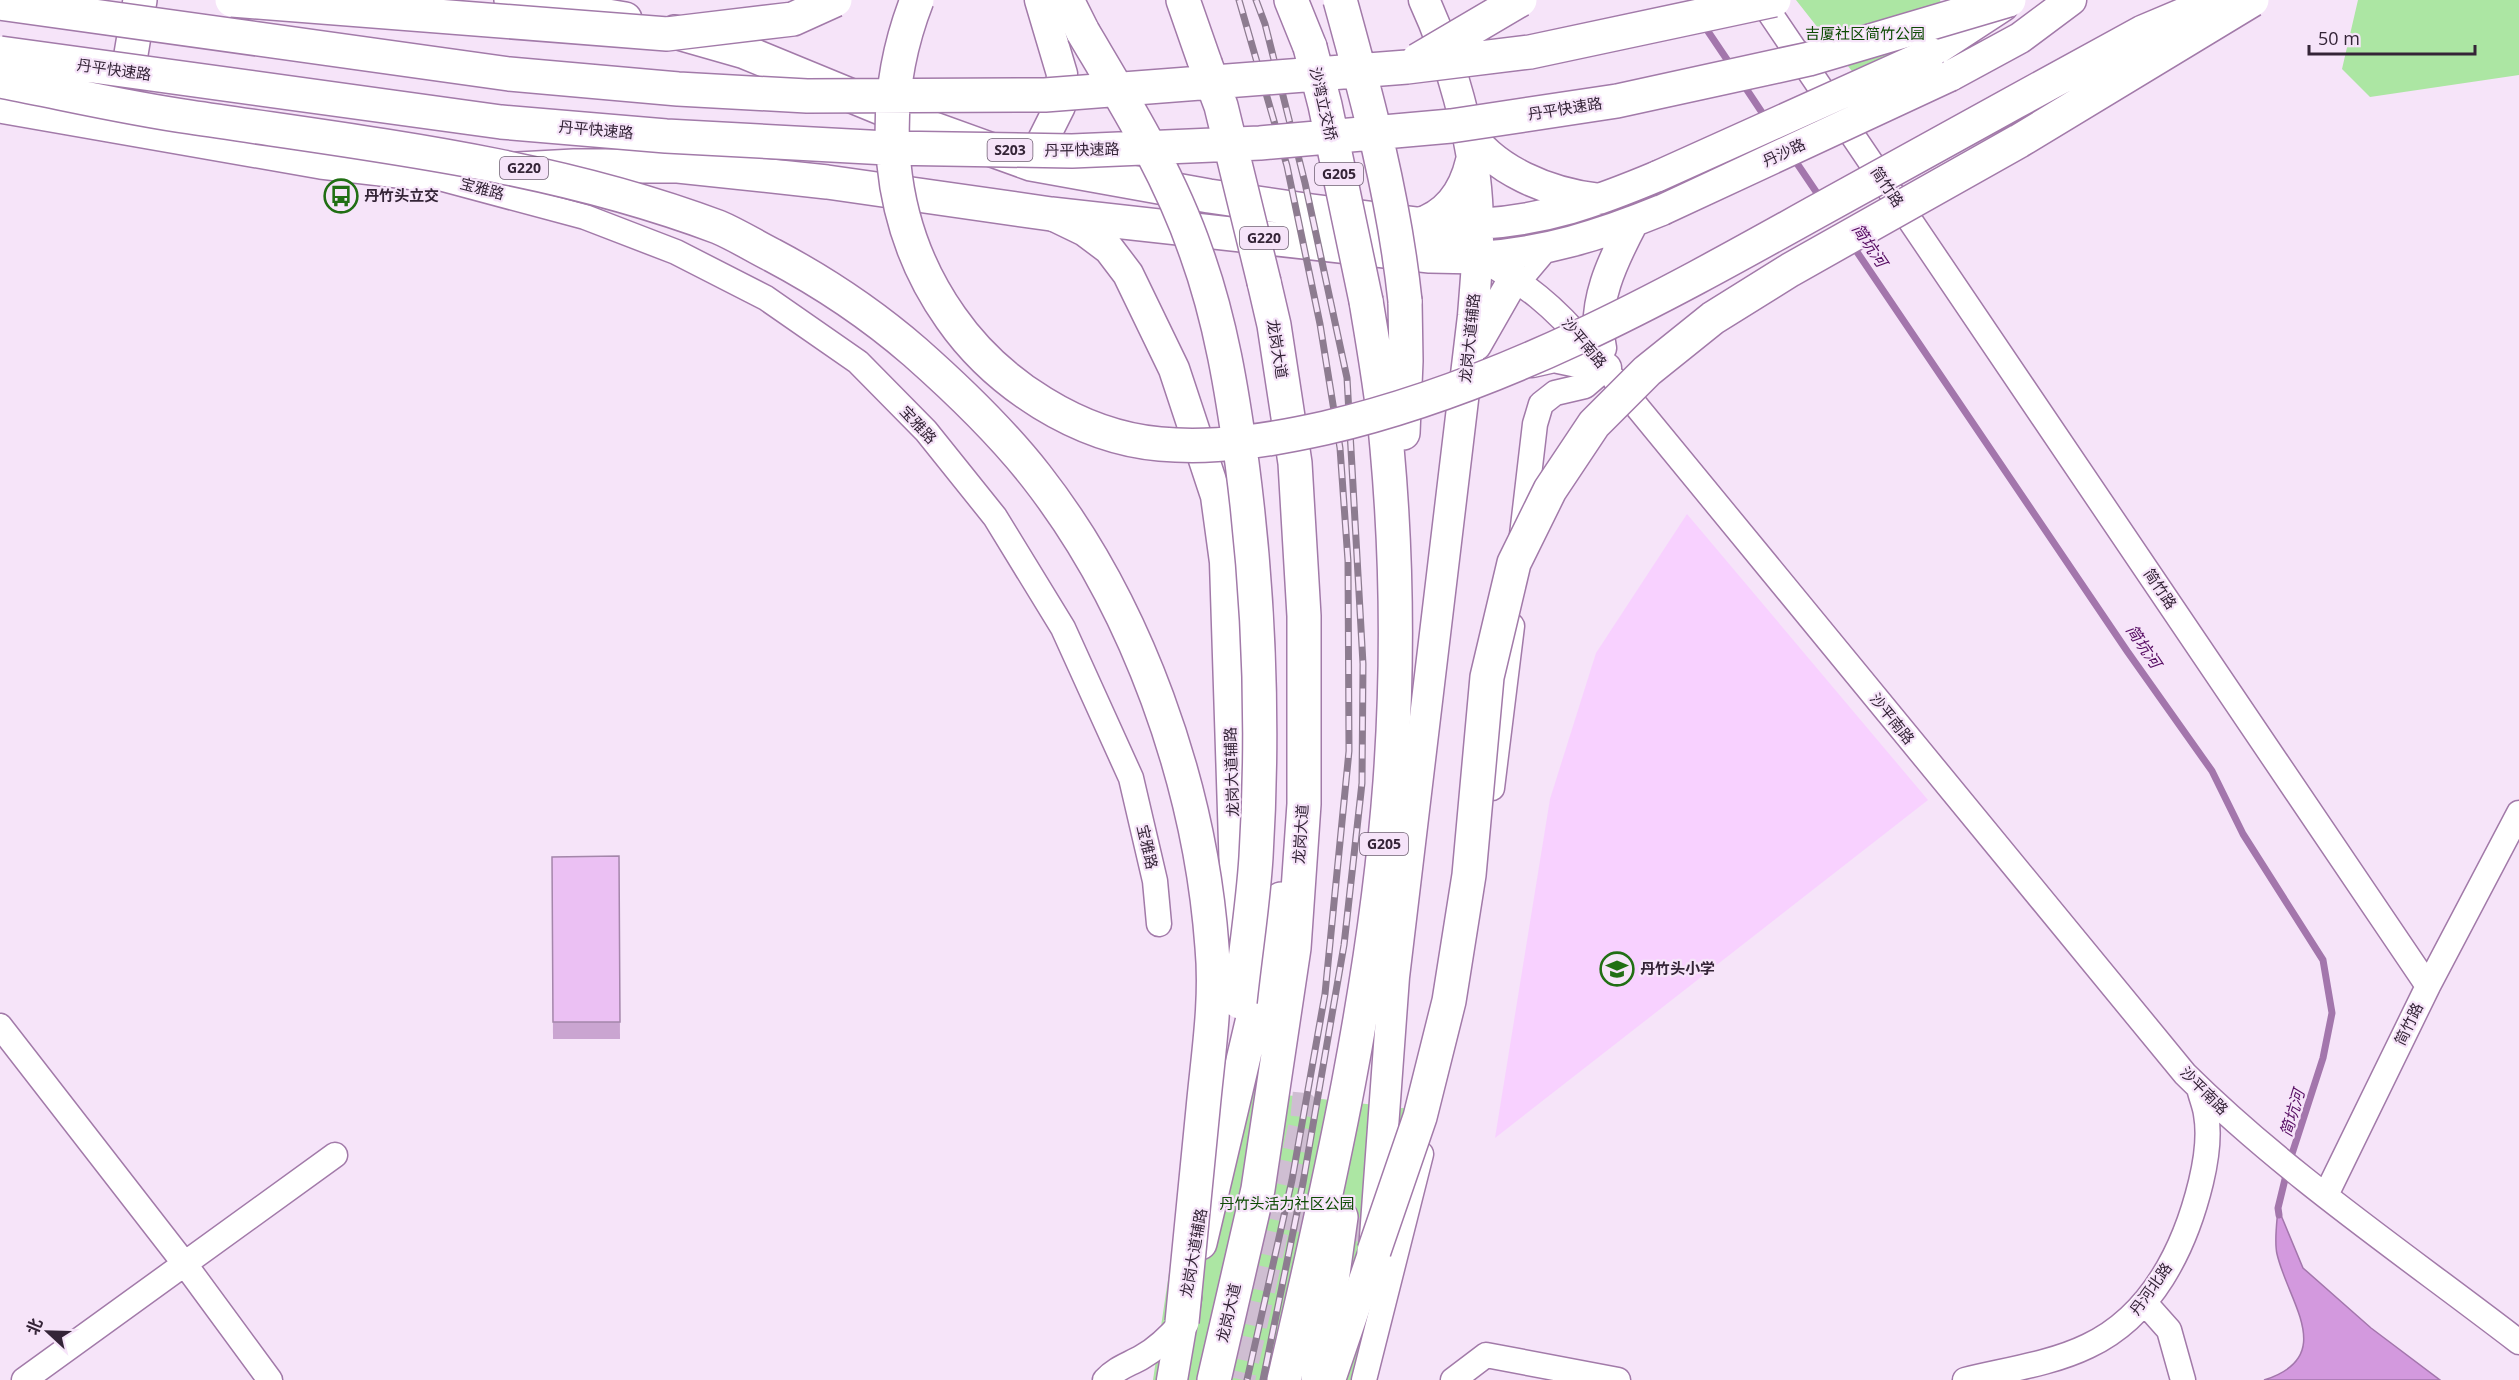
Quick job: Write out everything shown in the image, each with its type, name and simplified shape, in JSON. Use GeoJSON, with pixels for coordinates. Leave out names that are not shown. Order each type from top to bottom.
{"type":"FeatureCollection","features":[{"type":"Feature","properties":{"kind":"highway"},"geometry":{"type":"LineString","coordinates":[[119,126],[140,0]]}},
{"type":"Feature","properties":{"kind":"highway"},"geometry":{"type":"LineString","coordinates":[[232,0],[667,34],[793,19],[835,0]]}},
{"type":"Feature","properties":{"kind":"highway","name":"G220"},"geometry":{"type":"LineString","coordinates":[[511,0],[638,22],[745,52],[920,124],[1031,164],[1221,198],[1431,224],[1478,224]]}},
{"type":"Feature","properties":{"kind":"highway"},"geometry":{"type":"LineString","coordinates":[[917,0],[909,21],[892,94],[892,161],[904,225],[930,288],[966,340],[1047,406],[1106,433],[1158,444],[1221,445],[1275,439],[1372,417],[1481,380],[1557,348],[1692,281],[2144,32],[2220,0]]}},
{"type":"Feature","properties":{"kind":"highway"},"geometry":{"type":"LineString","coordinates":[[1067,0],[1150,148],[1174,197],[1209,289],[1229,366],[1247,501],[1256,608],[1259,756],[1256,859],[1240,1002]]}},
{"type":"Feature","properties":{"kind":"highway","name":"龙岗大道"},"geometry":{"type":"LineString","coordinates":[[1183,0],[1224,117],[1274,325],[1295,463],[1304,616],[1304,804],[1294,948],[1258,1189],[1214,1380]]}},
{"type":"Feature","properties":{"kind":"highway","name":"沙湾立交桥"},"geometry":{"type":"LineString","coordinates":[[1291,0],[1310,47],[1325,105],[1366,301],[1387,446],[1392,519]]}},
{"type":"Feature","properties":{"kind":"highway"},"geometry":{"type":"LineString","coordinates":[[1340,0],[1379,141],[1399,241],[1405,301],[1406,361],[1403,434],[1392,519]]}},
{"type":"Feature","properties":{"kind":"highway"},"geometry":{"type":"LineString","coordinates":[[1407,67],[1520,0]]}},
{"type":"Feature","properties":{"kind":"highway"},"geometry":{"type":"LineString","coordinates":[[0,3],[508,74],[678,89],[807,96],[1045,95],[1407,67],[1530,52],[1774,0]]}},
{"type":"Feature","properties":{"kind":"highway","name":"丹平快速路"},"geometry":{"type":"LineString","coordinates":[[0,53],[501,122],[666,136],[888,148],[1072,151],[1260,143],[1451,126],[1617,101],[1809,59],[2009,0]]}},
{"type":"Feature","properties":{"kind":"highway"},"geometry":{"type":"LineString","coordinates":[[1387,1248],[1449,1001],[1469,875],[1487,677],[1514,563],[1550,490],[1594,424],[1647,370],[1713,318],[1790,270],[2019,141],[2252,0]]}},
{"type":"Feature","properties":{"kind":"highway"},"geometry":{"type":"LineString","coordinates":[[0,81],[182,116],[430,152],[522,170],[600,189],[723,229],[826,283],[887,327],[945,378],[996,429],[1036,476],[1071,525],[1135,641],[1171,735],[1191,809],[1206,881],[1213,951],[1213,1011],[1182,1322]]}},
{"type":"Feature","properties":{"kind":"highway","name":"G220"},"geometry":{"type":"LineString","coordinates":[[0,106],[321,162],[424,174],[574,166],[661,166],[827,182],[1052,214],[1430,256],[1478,257]]}},
{"type":"Feature","properties":{"kind":"highway","name":"G205"},"geometry":{"type":"LineString","coordinates":[[1284,1380],[1350,1081],[1369,968],[1390,781],[1395,602],[1392,519]]}},
{"type":"Feature","properties":{"kind":"highway"},"geometry":{"type":"LineString","coordinates":[[1182,1322],[1304,804]]}},
{"type":"Feature","properties":{"kind":"highway"},"geometry":{"type":"LineString","coordinates":[[1322,1379],[1348,1162],[1350,1081]]}},
{"type":"Feature","properties":{"kind":"main road"},"geometry":{"type":"LineString","coordinates":[[1031,164],[1060,106],[1061,96],[1062,74],[1040,0]]}},
{"type":"Feature","properties":{"kind":"main road"},"geometry":{"type":"LineString","coordinates":[[1424,0],[1444,51],[1464,124],[1471,161],[1478,224],[1478,257]]}},
{"type":"Feature","properties":{"kind":"main road","name":"丹沙路"},"geometry":{"type":"LineString","coordinates":[[1478,224],[1526,220],[1602,199],[1658,176],[1931,53],[2009,0]]}},
{"type":"Feature","properties":{"kind":"main road","name":"丹沙路"},"geometry":{"type":"LineString","coordinates":[[1478,257],[1540,251],[1563,246],[1662,210],[1950,76],[2020,38],[2071,0]]}},
{"type":"Feature","properties":{"kind":"main road"},"geometry":{"type":"LineString","coordinates":[[1464,124],[1485,152],[1517,174],[1553,189],[1602,199]]}},
{"type":"Feature","properties":{"kind":"main road"},"geometry":{"type":"LineString","coordinates":[[1431,224],[1431,220],[1450,204],[1464,184],[1471,161]]}},
{"type":"Feature","properties":{"kind":"main road","name":"龙岗大道辅路"},"geometry":{"type":"LineString","coordinates":[[1052,214],[1085,231],[1109,249],[1128,274],[1174,369],[1216,496],[1225,562],[1240,1002],[1172,1380]]}},
{"type":"Feature","properties":{"kind":"main road"},"geometry":{"type":"LineString","coordinates":[[1455,468],[1464,433],[1479,403],[1511,370],[1539,359],[1554,357],[1606,368],[1600,344],[1599,313],[1606,280],[1633,222]]}},
{"type":"Feature","properties":{"kind":"main road"},"geometry":{"type":"LineString","coordinates":[[1467,368],[1492,314],[1516,278],[1540,251]]}},
{"type":"Feature","properties":{"kind":"main road","name":"龙岗大道辅路"},"geometry":{"type":"LineString","coordinates":[[1322,1379],[1387,1248],[1394,977],[1467,368],[1478,257]]}},
{"type":"Feature","properties":{"kind":"street","name":"简竹路"},"geometry":{"type":"LineString","coordinates":[[1761,0],[2428,986],[2326,1195]]}},
{"type":"Feature","properties":{"kind":"street"},"geometry":{"type":"LineString","coordinates":[[655,244],[631,218],[629,207],[637,188],[661,166]]}},
{"type":"Feature","properties":{"kind":"street","name":"宝雅路"},"geometry":{"type":"LineString","coordinates":[[424,174],[585,217],[655,244],[766,298],[858,362],[926,431],[995,517],[1063,628],[1131,777],[1155,881],[1159,924]]}},
{"type":"Feature","properties":{"kind":"street","name":"沙平南路"},"geometry":{"type":"LineString","coordinates":[[1478,257],[1516,278],[1560,314],[2156,1041],[2199,1088],[2231,1118],[2326,1195],[2519,1341]]}},
{"type":"Feature","properties":{"kind":"street"},"geometry":{"type":"LineString","coordinates":[[1364,1380],[1387,1248],[1466,963],[1497,749],[1535,424],[1541,404],[1555,393],[1585,386],[1606,368]]}},
{"type":"Feature","properties":{"kind":"street"},"geometry":{"type":"LineString","coordinates":[[2428,986],[2519,813]]}},
{"type":"Feature","properties":{"kind":"street"},"geometry":{"type":"LineString","coordinates":[[0,1026],[184,1263],[270,1380]]}},
{"type":"Feature","properties":{"kind":"street","name":"丹河北路"},"geometry":{"type":"LineString","coordinates":[[1965,1380],[2088,1347],[2128,1320],[2145,1302],[2176,1254],[2196,1202],[2207,1142],[2206,1115],[2199,1088]]}},
{"type":"Feature","properties":{"kind":"street"},"geometry":{"type":"LineString","coordinates":[[24,1380],[335,1155]]}},
{"type":"Feature","properties":{"kind":"street"},"geometry":{"type":"LineString","coordinates":[[2145,1302],[2169,1330],[2183,1380]]}},
{"type":"Feature","properties":{"kind":"street"},"geometry":{"type":"LineString","coordinates":[[1109,1375],[1166,1341],[1182,1322]]}},
{"type":"Feature","properties":{"kind":"street"},"geometry":{"type":"LineString","coordinates":[[1453,1380],[1486,1355],[1617,1380]]}},
{"type":"Feature","properties":{"kind":"street"},"geometry":{"type":"LineString","coordinates":[[1109,1375],[1135,1375],[1141,1380]]}},
{"type":"Feature","properties":{"kind":"shaded area","name":"丹竹头小学"},"geometry":{"type":"Polygon","coordinates":[[[1687,514],[1928,800],[1495,1138],[1550,799],[1596,653],[1687,514]]]}},
{"type":"Feature","properties":{"kind":"shaded area"},"geometry":{"type":"Polygon","coordinates":[[[2278,1208],[2303,1268],[2371,1328],[2440,1380],[2264,1380],[2286,1370],[2299,1357],[2304,1343],[2297,1309],[2276,1249],[2278,1208]]]}},
{"type":"Feature","properties":{"kind":"green space","name":"吉厦社区简竹公园"},"geometry":{"type":"Polygon","coordinates":[[[1796,0],[1940,0],[1951,35],[1855,75],[1796,0]]]}},
{"type":"Feature","properties":{"kind":"green space"},"geometry":{"type":"Polygon","coordinates":[[[2358,0],[2519,0],[2519,75],[2370,97],[2342,69],[2358,0]]]}},
{"type":"Feature","properties":{"kind":"green space","name":"丹竹头活力社区公园"},"geometry":{"type":"Polygon","coordinates":[[[1197,1085],[1420,1110],[1352,1380],[1153,1380],[1197,1085]]]}},
{"type":"Feature","properties":{"kind":"building"},"geometry":{"type":"Polygon","coordinates":[[[619,856],[620,1022],[553,1022],[552,857],[619,856]]]}},
{"type":"Feature","properties":{"kind":"waterway","name":"简坑河"},"geometry":{"type":"LineString","coordinates":[[1703,24],[1732,67]]}},
{"type":"Feature","properties":{"kind":"waterway","name":"简坑河"},"geometry":{"type":"LineString","coordinates":[[1743,84],[1767,120]]}},
{"type":"Feature","properties":{"kind":"waterway","name":"简坑河"},"geometry":{"type":"LineString","coordinates":[[1792,156],[1821,199]]}},
{"type":"Feature","properties":{"kind":"waterway","name":"简坑河"},"geometry":{"type":"LineString","coordinates":[[1853,246],[2127,651],[2212,771],[2243,834],[2323,960],[2332,1013],[2323,1058],[2290,1160]]}},
{"type":"Feature","properties":{"kind":"waterway","name":"简坑河"},"geometry":{"type":"LineString","coordinates":[[2279,1215],[2278,1208],[2287,1171]]}},
{"type":"Feature","properties":{"kind":"tunnel"},"geometry":{"type":"LineString","coordinates":[[1220,1097],[1305,1105],[1243,1380]]}},
{"type":"Feature","properties":{"kind":"tunnel"},"geometry":{"type":"LineString","coordinates":[[1282,1217],[1392,1235]]}},
{"type":"Feature","properties":{"kind":"railway"},"geometry":{"type":"LineString","coordinates":[[1239,0],[1287,166],[1320,324],[1340,448],[1348,561],[1349,751],[1325,994],[1292,1180],[1247,1380]]}},
{"type":"Feature","properties":{"kind":"railway"},"geometry":{"type":"LineString","coordinates":[[1256,0],[1265,24],[1305,183],[1347,378],[1363,664],[1362,783],[1344,945],[1303,1183],[1263,1380]]}},
{"type":"Feature","properties":{"kind":"place","name":"丹竹头立交"},"geometry":{"type":"Point","coordinates":[341,196]}},
{"type":"Feature","properties":{"kind":"place","name":"丹竹头小学"},"geometry":{"type":"Point","coordinates":[1617,969]}}]}
